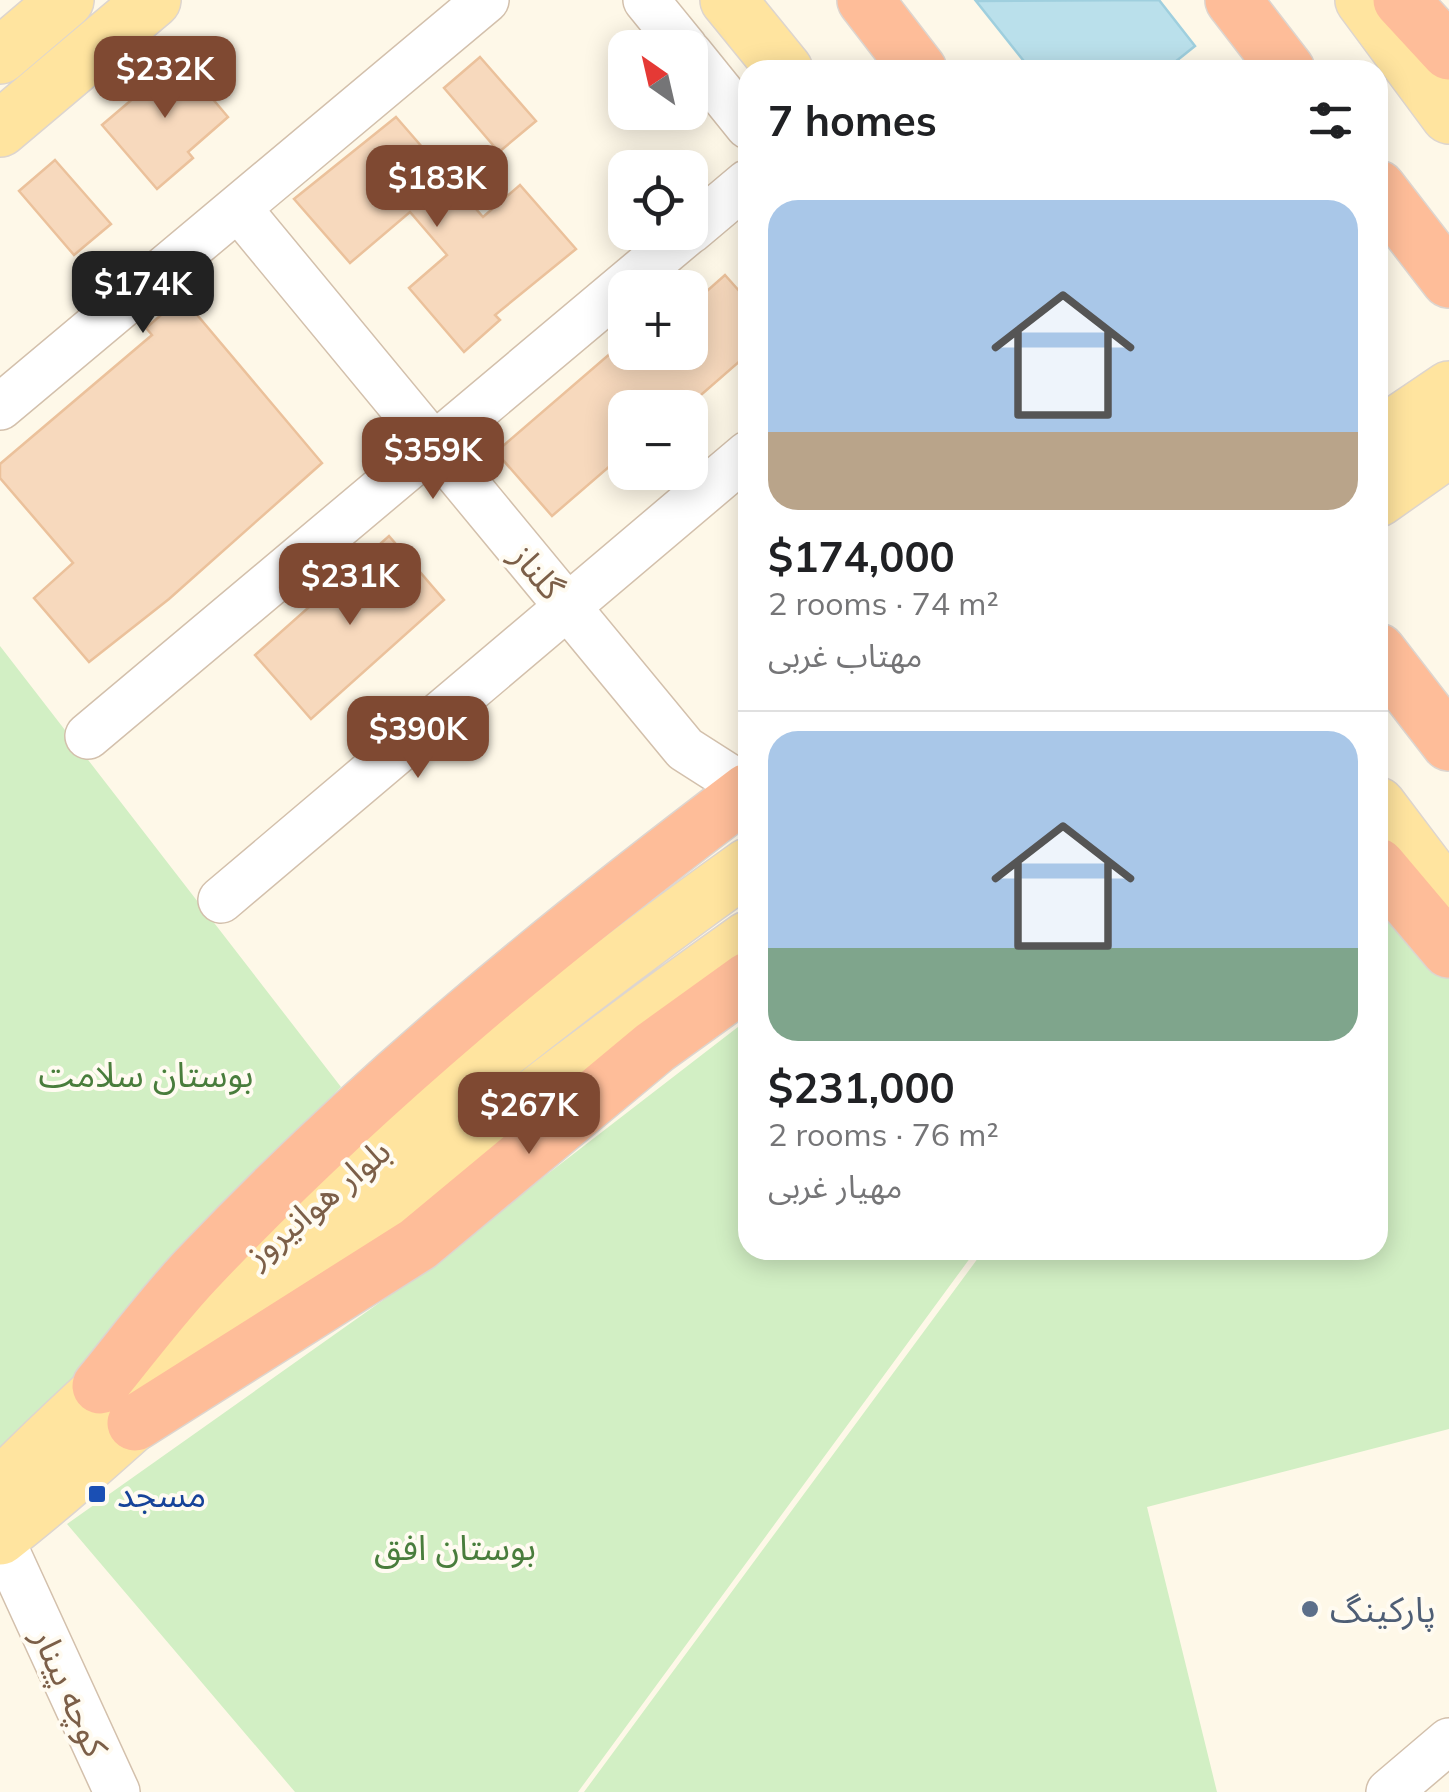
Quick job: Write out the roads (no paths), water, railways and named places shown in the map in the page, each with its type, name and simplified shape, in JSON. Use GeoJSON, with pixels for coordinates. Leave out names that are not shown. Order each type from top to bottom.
{"type":"FeatureCollection","features":[{"type":"Feature","properties":{"kind":"highway"},"geometry":{"type":"LineString","coordinates":[[865,0],[911,60]]}},
{"type":"Feature","properties":{"kind":"highway"},"geometry":{"type":"LineString","coordinates":[[1233,0],[1279,60]]}},
{"type":"Feature","properties":{"kind":"highway"},"geometry":{"type":"LineString","coordinates":[[1401,0],[1449,52]]}},
{"type":"Feature","properties":{"kind":"highway"},"geometry":{"type":"LineString","coordinates":[[1388,201],[1449,280]]}},
{"type":"Feature","properties":{"kind":"highway"},"geometry":{"type":"LineString","coordinates":[[1388,664],[1449,742]]}},
{"type":"Feature","properties":{"kind":"highway"},"geometry":{"type":"LineString","coordinates":[[117,1405],[200,1265],[332,1136],[490,994],[738,799]]}},
{"type":"Feature","properties":{"kind":"highway"},"geometry":{"type":"LineString","coordinates":[[1388,878],[1449,950]]}},
{"type":"Feature","properties":{"kind":"highway"},"geometry":{"type":"LineString","coordinates":[[117,1405],[418,1244],[655,1046],[738,987]]}},
{"type":"Feature","properties":{"kind":"main road"},"geometry":{"type":"LineString","coordinates":[[0,56],[66,0]]}},
{"type":"Feature","properties":{"kind":"main road"},"geometry":{"type":"LineString","coordinates":[[0,129],[153,0]]}},
{"type":"Feature","properties":{"kind":"main road"},"geometry":{"type":"LineString","coordinates":[[728,0],[777,60]]}},
{"type":"Feature","properties":{"kind":"main road"},"geometry":{"type":"LineString","coordinates":[[1363,0],[1449,116]]}},
{"type":"Feature","properties":{"kind":"main road"},"geometry":{"type":"LineString","coordinates":[[1388,430],[1449,389]]}},
{"type":"Feature","properties":{"kind":"main road"},"geometry":{"type":"LineString","coordinates":[[1388,491],[1449,450]]}},
{"type":"Feature","properties":{"kind":"main road"},"geometry":{"type":"LineString","coordinates":[[1388,818],[1449,899]]}},
{"type":"Feature","properties":{"kind":"main road","name":"بلوار هوانیروز"},"geometry":{"type":"LineString","coordinates":[[0,1487],[117,1405],[250,1290],[598,972],[738,873]]}},
{"type":"Feature","properties":{"kind":"main road","name":"بلوار هوانیروز"},"geometry":{"type":"LineString","coordinates":[[250,1290],[738,946]]}},
{"type":"Feature","properties":{"kind":"main road","name":"بلوار هوانیروز"},"geometry":{"type":"LineString","coordinates":[[0,1537],[117,1405]]}},
{"type":"Feature","properties":{"kind":"street"},"geometry":{"type":"LineString","coordinates":[[0,407],[486,0]]}},
{"type":"Feature","properties":{"kind":"street"},"geometry":{"type":"LineString","coordinates":[[646,0],[670,30]]}},
{"type":"Feature","properties":{"kind":"street"},"geometry":{"type":"LineString","coordinates":[[708,76],[738,114]]}},
{"type":"Feature","properties":{"kind":"street"},"geometry":{"type":"LineString","coordinates":[[708,216],[738,191]]}},
{"type":"Feature","properties":{"kind":"street","name":"گلناز"},"geometry":{"type":"LineString","coordinates":[[238,208],[685,749]]}},
{"type":"Feature","properties":{"kind":"street"},"geometry":{"type":"LineString","coordinates":[[88,736],[668,250]]}},
{"type":"Feature","properties":{"kind":"street"},"geometry":{"type":"LineString","coordinates":[[221,900],[738,462]]}},
{"type":"Feature","properties":{"kind":"street"},"geometry":{"type":"LineString","coordinates":[[685,749],[738,779]]}},
{"type":"Feature","properties":{"kind":"street"},"geometry":{"type":"LineString","coordinates":[[670,850],[694,810],[685,749]]}},
{"type":"Feature","properties":{"kind":"street","name":"کوچه پینار"},"geometry":{"type":"LineString","coordinates":[[0,1537],[116,1792]]}},
{"type":"Feature","properties":{"kind":"street"},"geometry":{"type":"LineString","coordinates":[[1389,1792],[1449,1741]]}},
{"type":"Feature","properties":{"kind":"water"},"geometry":{"type":"Polygon","coordinates":[[[1159,0],[1195,46],[1178,60],[1023,60],[976,1],[1159,0]]]}},
{"type":"Feature","properties":{"kind":"place","name":"مسجد"},"geometry":{"type":"Point","coordinates":[97,1494]}},
{"type":"Feature","properties":{"kind":"place","name":"پارکینگ"},"geometry":{"type":"Point","coordinates":[1310,1609]}},
{"type":"Feature","properties":{"kind":"park label","name":"بوستان سلامت"},"geometry":{"type":"Point","coordinates":[146,1074]}},
{"type":"Feature","properties":{"kind":"park label","name":"بوستان افق"},"geometry":{"type":"Point","coordinates":[455,1547]}}]}
